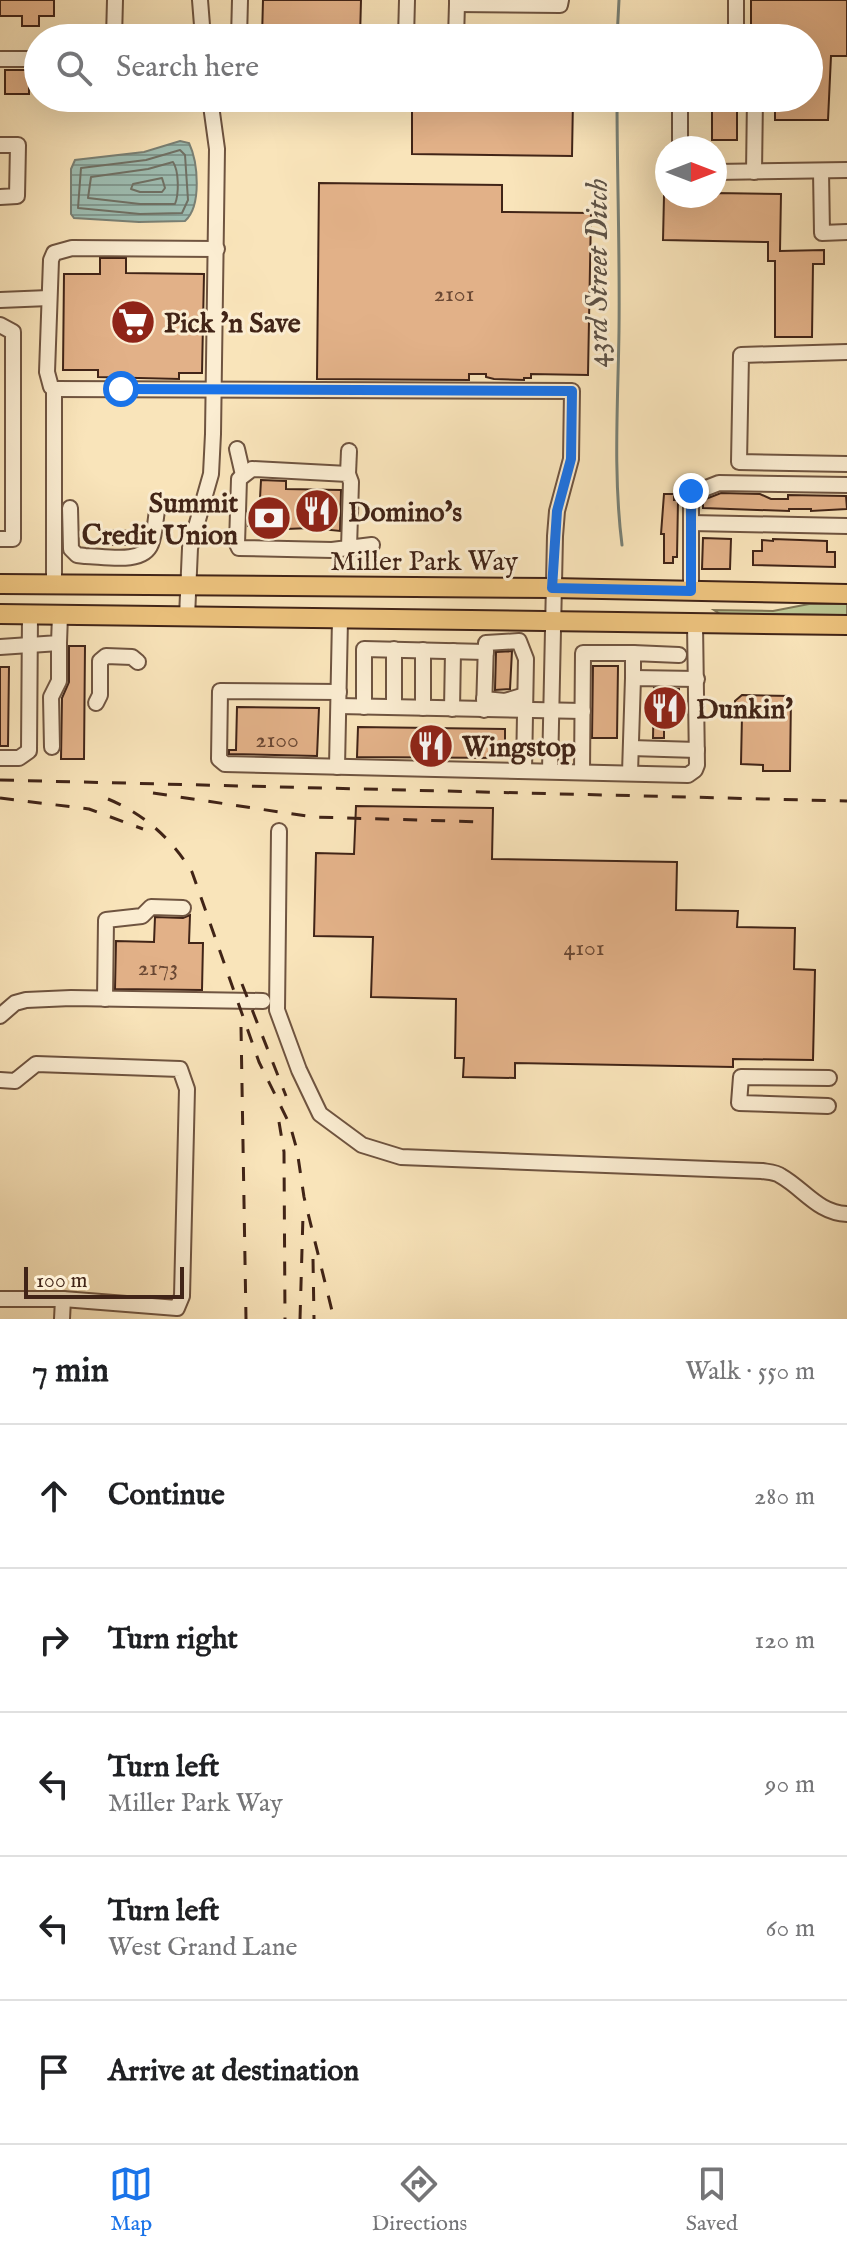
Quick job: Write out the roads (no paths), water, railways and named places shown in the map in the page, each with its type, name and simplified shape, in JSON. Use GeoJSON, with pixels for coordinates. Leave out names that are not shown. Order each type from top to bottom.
{"type":"FeatureCollection","features":[{"type":"Feature","properties":{"kind":"main road","name":"Miller Park Way"},"geometry":{"type":"LineString","coordinates":[[0,584],[552,588],[847,594]]}},
{"type":"Feature","properties":{"kind":"main road"},"geometry":{"type":"LineString","coordinates":[[691,591],[695,624]]}},
{"type":"Feature","properties":{"kind":"main road"},"geometry":{"type":"LineString","coordinates":[[0,614],[847,625]]}},
{"type":"Feature","properties":{"kind":"street"},"geometry":{"type":"LineString","coordinates":[[114,24],[115,0]]}},
{"type":"Feature","properties":{"kind":"street"},"geometry":{"type":"LineString","coordinates":[[200,0],[202,24]]}},
{"type":"Feature","properties":{"kind":"street"},"geometry":{"type":"LineString","coordinates":[[239,24],[240,0]]}},
{"type":"Feature","properties":{"kind":"street"},"geometry":{"type":"LineString","coordinates":[[406,24],[407,0]]}},
{"type":"Feature","properties":{"kind":"street"},"geometry":{"type":"LineString","coordinates":[[456,24],[457,2],[560,5],[561,0]]}},
{"type":"Feature","properties":{"kind":"street"},"geometry":{"type":"LineString","coordinates":[[736,0],[736,24]]}},
{"type":"Feature","properties":{"kind":"street"},"geometry":{"type":"LineString","coordinates":[[0,59],[24,59]]}},
{"type":"Feature","properties":{"kind":"street"},"geometry":{"type":"LineString","coordinates":[[187,617],[190,548],[211,474],[217,249],[217,149],[212,112]]}},
{"type":"Feature","properties":{"kind":"street"},"geometry":{"type":"LineString","coordinates":[[680,112],[680,136]]}},
{"type":"Feature","properties":{"kind":"street"},"geometry":{"type":"LineString","coordinates":[[754,172],[755,112]]}},
{"type":"Feature","properties":{"kind":"street"},"geometry":{"type":"LineString","coordinates":[[0,145],[18,145],[17,196],[0,197]]}},
{"type":"Feature","properties":{"kind":"street"},"geometry":{"type":"LineString","coordinates":[[727,172],[847,170]]}},
{"type":"Feature","properties":{"kind":"street"},"geometry":{"type":"LineString","coordinates":[[821,171],[822,233],[847,232]]}},
{"type":"Feature","properties":{"kind":"street"},"geometry":{"type":"LineString","coordinates":[[54,585],[54,389],[47,372],[51,260],[54,253],[72,248],[217,249]]}},
{"type":"Feature","properties":{"kind":"street"},"geometry":{"type":"LineString","coordinates":[[0,300],[49,298]]}},
{"type":"Feature","properties":{"kind":"street"},"geometry":{"type":"LineString","coordinates":[[0,325],[13,332],[13,539],[0,539]]}},
{"type":"Feature","properties":{"kind":"street"},"geometry":{"type":"LineString","coordinates":[[847,352],[741,355],[739,462],[847,464]]}},
{"type":"Feature","properties":{"kind":"street"},"geometry":{"type":"LineString","coordinates":[[54,389],[572,391],[571,459],[557,511],[552,588],[550,771]]}},
{"type":"Feature","properties":{"kind":"street"},"geometry":{"type":"LineString","coordinates":[[237,449],[243,475]]}},
{"type":"Feature","properties":{"kind":"street"},"geometry":{"type":"LineString","coordinates":[[349,451],[349,548]]}},
{"type":"Feature","properties":{"kind":"street"},"geometry":{"type":"LineString","coordinates":[[348,474],[252,469],[243,475],[238,485],[237,544],[239,548],[332,550],[372,545]]}},
{"type":"Feature","properties":{"kind":"street"},"geometry":{"type":"LineString","coordinates":[[691,591],[691,492],[719,483],[847,485]]}},
{"type":"Feature","properties":{"kind":"street"},"geometry":{"type":"LineString","coordinates":[[70,508],[71,549],[77,555],[85,556],[135,557],[145,552],[151,546],[157,511]]}},
{"type":"Feature","properties":{"kind":"street"},"geometry":{"type":"LineString","coordinates":[[691,523],[847,526]]}},
{"type":"Feature","properties":{"kind":"street"},"geometry":{"type":"LineString","coordinates":[[0,758],[19,758],[29,751],[30,615]]}},
{"type":"Feature","properties":{"kind":"street"},"geometry":{"type":"LineString","coordinates":[[52,747],[51,697],[59,681],[60,615]]}},
{"type":"Feature","properties":{"kind":"street"},"geometry":{"type":"LineString","coordinates":[[337,767],[340,619]]}},
{"type":"Feature","properties":{"kind":"street"},"geometry":{"type":"LineString","coordinates":[[583,711],[550,711],[505,701],[452,709],[364,707],[339,699],[220,691],[219,759],[225,764],[688,775],[695,770],[697,750],[695,624]]}},
{"type":"Feature","properties":{"kind":"street"},"geometry":{"type":"LineString","coordinates":[[484,704],[486,643],[519,641],[526,659],[524,771]]}},
{"type":"Feature","properties":{"kind":"street"},"geometry":{"type":"LineString","coordinates":[[0,647],[59,643]]}},
{"type":"Feature","properties":{"kind":"street"},"geometry":{"type":"LineString","coordinates":[[364,707],[364,649],[486,652]]}},
{"type":"Feature","properties":{"kind":"street"},"geometry":{"type":"LineString","coordinates":[[394,649],[394,707]]}},
{"type":"Feature","properties":{"kind":"street"},"geometry":{"type":"LineString","coordinates":[[423,650],[423,708]]}},
{"type":"Feature","properties":{"kind":"street"},"geometry":{"type":"LineString","coordinates":[[452,709],[453,651]]}},
{"type":"Feature","properties":{"kind":"street"},"geometry":{"type":"LineString","coordinates":[[582,772],[583,653],[679,655]]}},
{"type":"Feature","properties":{"kind":"street"},"geometry":{"type":"LineString","coordinates":[[630,773],[633,653]]}},
{"type":"Feature","properties":{"kind":"street"},"geometry":{"type":"LineString","coordinates":[[96,703],[100,695],[100,661],[106,656],[132,657],[138,662]]}},
{"type":"Feature","properties":{"kind":"street"},"geometry":{"type":"LineString","coordinates":[[633,678],[697,679]]}},
{"type":"Feature","properties":{"kind":"street"},"geometry":{"type":"LineString","coordinates":[[631,748],[697,750]]}},
{"type":"Feature","properties":{"kind":"street"},"geometry":{"type":"LineString","coordinates":[[279,831],[277,1010],[299,1070],[320,1114],[362,1145],[401,1157],[762,1171],[780,1174],[811,1201],[847,1214]]}},
{"type":"Feature","properties":{"kind":"street"},"geometry":{"type":"LineString","coordinates":[[105,999],[106,920],[142,916],[151,907],[183,908]]}},
{"type":"Feature","properties":{"kind":"street"},"geometry":{"type":"LineString","coordinates":[[0,1016],[15,1003],[26,1000],[263,1001]]}},
{"type":"Feature","properties":{"kind":"street"},"geometry":{"type":"LineString","coordinates":[[0,1080],[15,1081],[36,1064],[180,1069],[187,1089],[182,1296],[177,1308],[63,1299],[0,1299]]}},
{"type":"Feature","properties":{"kind":"street"},"geometry":{"type":"LineString","coordinates":[[828,1106],[739,1103],[741,1077],[829,1078]]}},
{"type":"Feature","properties":{"kind":"street"},"geometry":{"type":"LineString","coordinates":[[62,1319],[63,1299]]}},
{"type":"Feature","properties":{"kind":"water"},"geometry":{"type":"Polygon","coordinates":[[[180,141],[189,143],[195,161],[197,184],[194,205],[185,221],[139,222],[74,218],[71,214],[71,169],[75,160],[144,152],[180,141]]]}},
{"type":"Feature","properties":{"kind":"waterway","name":"43rd Street Ditch"},"geometry":{"type":"LineString","coordinates":[[618,24],[619,0]]}},
{"type":"Feature","properties":{"kind":"waterway","name":"43rd Street Ditch"},"geometry":{"type":"LineString","coordinates":[[617,112],[617,465],[622,545]]}},
{"type":"Feature","properties":{"kind":"railway"},"geometry":{"type":"LineString","coordinates":[[0,780],[847,801]]}},
{"type":"Feature","properties":{"kind":"railway"},"geometry":{"type":"LineString","coordinates":[[153,793],[313,817],[486,822]]}},
{"type":"Feature","properties":{"kind":"railway"},"geometry":{"type":"LineString","coordinates":[[0,798],[89,809],[143,829]]}},
{"type":"Feature","properties":{"kind":"railway"},"geometry":{"type":"LineString","coordinates":[[108,799],[156,828],[192,872],[259,1062],[290,1125],[334,1319]]}},
{"type":"Feature","properties":{"kind":"railway"},"geometry":{"type":"LineString","coordinates":[[242,984],[286,1096]]}},
{"type":"Feature","properties":{"kind":"railway"},"geometry":{"type":"LineString","coordinates":[[241,1027],[246,1319]]}},
{"type":"Feature","properties":{"kind":"railway"},"geometry":{"type":"LineString","coordinates":[[279,1122],[284,1152],[285,1319]]}},
{"type":"Feature","properties":{"kind":"railway"},"geometry":{"type":"LineString","coordinates":[[300,1319],[303,1215]]}},
{"type":"Feature","properties":{"kind":"railway"},"geometry":{"type":"LineString","coordinates":[[313,1259],[314,1319]]}},
{"type":"Feature","properties":{"kind":"place","name":"Pick 'n Save"},"geometry":{"type":"Point","coordinates":[133,322]}},
{"type":"Feature","properties":{"kind":"place","name":"Domino's"},"geometry":{"type":"Point","coordinates":[317,511]}},
{"type":"Feature","properties":{"kind":"place","name":"Summit Credit Union"},"geometry":{"type":"Point","coordinates":[269,518]}},
{"type":"Feature","properties":{"kind":"place","name":"Dunkin'"},"geometry":{"type":"Point","coordinates":[665,708]}},
{"type":"Feature","properties":{"kind":"place","name":"Wingstop"},"geometry":{"type":"Point","coordinates":[431,746]}}]}
